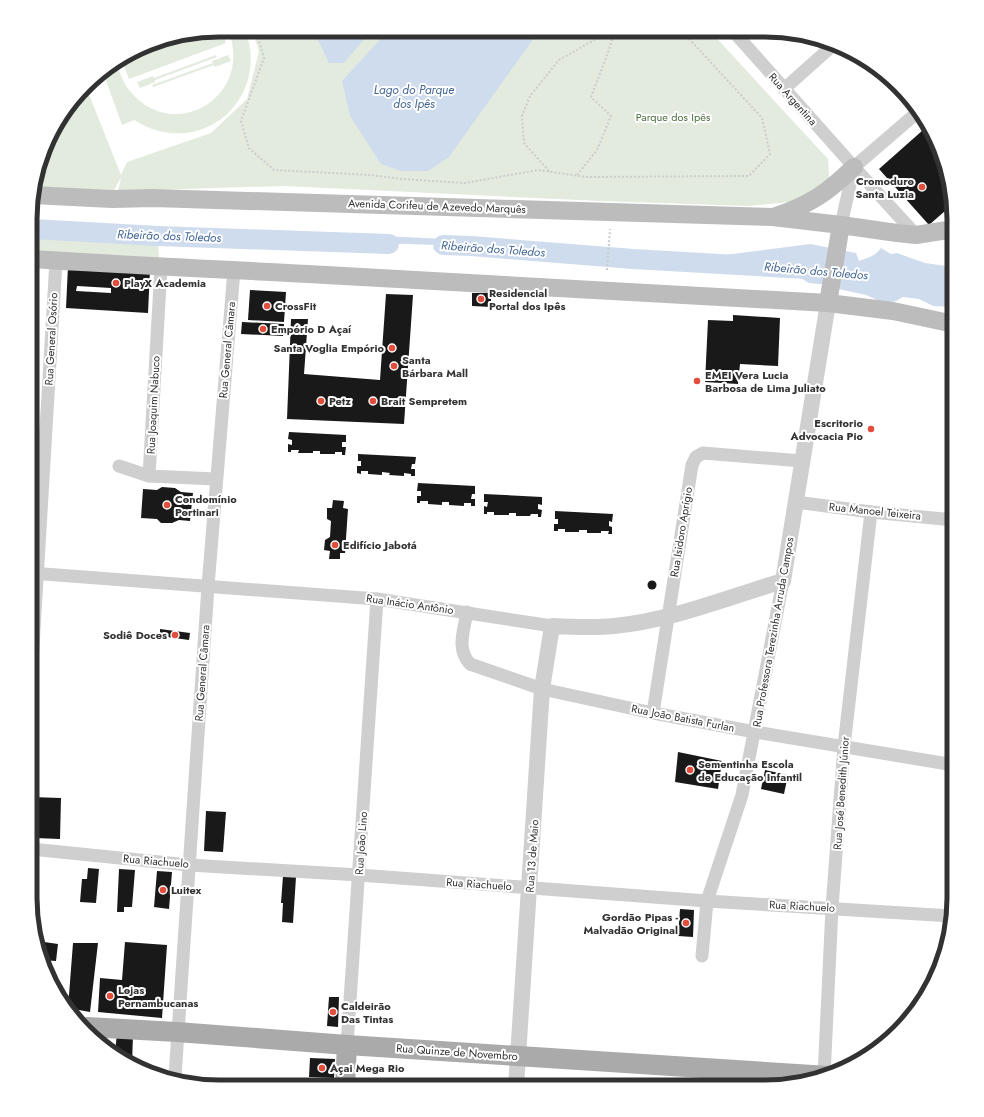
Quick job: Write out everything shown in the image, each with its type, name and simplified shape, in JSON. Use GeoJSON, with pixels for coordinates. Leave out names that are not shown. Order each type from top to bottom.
{"type":"FeatureCollection","features":[{"type":"Feature","properties":{"kind":"main road"},"geometry":{"type":"LineString","coordinates":[[773,217],[789,212],[817,198],[833,187],[854,167]]}},
{"type":"Feature","properties":{"kind":"main road","name":"Avenida Corifeu de Azevedo Marquês"},"geometry":{"type":"LineString","coordinates":[[39,195],[112,199],[168,198],[773,217],[840,230],[916,235],[947,230]]}},
{"type":"Feature","properties":{"kind":"main road"},"geometry":{"type":"LineString","coordinates":[[829,297],[840,230]]}},
{"type":"Feature","properties":{"kind":"main road"},"geometry":{"type":"LineString","coordinates":[[37,259],[161,267],[829,297],[947,323]]}},
{"type":"Feature","properties":{"kind":"main road","name":"Rua Quinze de Novembro"},"geometry":{"type":"LineString","coordinates":[[89,1026],[346,1045],[809,1075]]}},
{"type":"Feature","properties":{"kind":"main road","name":"Rua João Lino"},"geometry":{"type":"LineString","coordinates":[[345,1080],[346,1045]]}},
{"type":"Feature","properties":{"kind":"street","name":"Rua Argentina"},"geometry":{"type":"LineString","coordinates":[[738,37],[916,235]]}},
{"type":"Feature","properties":{"kind":"street"},"geometry":{"type":"LineString","coordinates":[[784,89],[829,49]]}},
{"type":"Feature","properties":{"kind":"street"},"geometry":{"type":"LineString","coordinates":[[840,230],[854,167],[914,115]]}},
{"type":"Feature","properties":{"kind":"street","name":"Rua General Osório"},"geometry":{"type":"LineString","coordinates":[[37,531],[56,261]]}},
{"type":"Feature","properties":{"kind":"street","name":"Rua Joaquim Nabuco"},"geometry":{"type":"LineString","coordinates":[[148,476],[161,267]]}},
{"type":"Feature","properties":{"kind":"street","name":"Rua General Câmara"},"geometry":{"type":"LineString","coordinates":[[175,1075],[208,586],[234,270]]}},
{"type":"Feature","properties":{"kind":"street","name":"Rua Professora Terezinha Arruda Campos"},"geometry":{"type":"LineString","coordinates":[[702,956],[707,901],[742,795],[755,732],[783,581],[829,297]]}},
{"type":"Feature","properties":{"kind":"street","name":"Rua Isidoro Aprígio"},"geometry":{"type":"LineString","coordinates":[[653,713],[692,465],[696,457],[703,453],[802,461]]}},
{"type":"Feature","properties":{"kind":"street"},"geometry":{"type":"LineString","coordinates":[[120,466],[148,476],[216,479]]}},
{"type":"Feature","properties":{"kind":"street","name":"Rua Manoel Teixeira"},"geometry":{"type":"LineString","coordinates":[[796,502],[870,512],[947,519]]}},
{"type":"Feature","properties":{"kind":"street","name":"Rua José Benedith Júnior"},"geometry":{"type":"LineString","coordinates":[[826,1069],[832,908],[844,746],[870,512]]}},
{"type":"Feature","properties":{"kind":"street","name":"Rua Inácio Antônio"},"geometry":{"type":"LineString","coordinates":[[37,574],[377,599],[552,626],[587,627],[615,626],[668,616],[783,581]]}},
{"type":"Feature","properties":{"kind":"street","name":"Rua João Lino"},"geometry":{"type":"LineString","coordinates":[[346,1045],[377,599]]}},
{"type":"Feature","properties":{"kind":"street","name":"Rua João Batista Furlan"},"geometry":{"type":"LineString","coordinates":[[467,612],[462,642],[462,652],[470,664],[542,689],[653,713],[755,732],[947,764]]}},
{"type":"Feature","properties":{"kind":"street","name":"Rua 13 de Maio"},"geometry":{"type":"LineString","coordinates":[[516,1080],[542,689],[552,626]]}},
{"type":"Feature","properties":{"kind":"street","name":"Rua Riachuelo"},"geometry":{"type":"LineString","coordinates":[[37,850],[189,864],[707,901],[946,916]]}},
{"type":"Feature","properties":{"kind":"path"},"geometry":{"type":"LineString","coordinates":[[258,37],[264,58],[241,121],[249,148],[274,170],[371,175],[401,179],[465,183],[538,170],[586,177],[749,176],[770,154],[762,118],[687,37]]}},
{"type":"Feature","properties":{"kind":"path"},"geometry":{"type":"LineString","coordinates":[[550,172],[524,143],[522,116],[530,96],[559,60],[601,37]]}},
{"type":"Feature","properties":{"kind":"path"},"geometry":{"type":"LineString","coordinates":[[577,175],[597,150],[611,116],[590,97],[613,37]]}},
{"type":"Feature","properties":{"kind":"path"},"geometry":{"type":"LineString","coordinates":[[690,37],[692,42]]}},
{"type":"Feature","properties":{"kind":"path"},"geometry":{"type":"LineString","coordinates":[[607,270],[610,229]]}},
{"type":"Feature","properties":{"kind":"green space"},"geometry":{"type":"Polygon","coordinates":[[[207,37],[224,37],[226,43],[129,79],[123,64],[149,51],[183,40],[207,37]]]}},
{"type":"Feature","properties":{"kind":"green space"},"geometry":{"type":"Polygon","coordinates":[[[229,37],[247,37],[250,50],[250,69],[246,87],[237,103],[225,116],[209,126],[191,132],[161,132],[134,120],[122,125],[105,77],[118,68],[122,78],[130,91],[148,107],[168,114],[187,113],[206,106],[220,93],[230,75],[233,54],[229,37]]]}},
{"type":"Feature","properties":{"kind":"green space","name":"Parque dos Ipês"},"geometry":{"type":"Polygon","coordinates":[[[254,37],[716,37],[828,159],[829,178],[819,191],[789,202],[748,206],[600,201],[284,186],[118,191],[121,177],[111,196],[39,190],[40,183],[47,160],[61,128],[88,92],[121,175],[127,162],[211,133],[247,99],[259,51],[254,37]]]}},
{"type":"Feature","properties":{"kind":"green space"},"geometry":{"type":"Polygon","coordinates":[[[216,55],[217,57],[155,80],[155,82],[140,88],[137,82],[153,76],[154,78],[216,55]]]}},
{"type":"Feature","properties":{"kind":"green space"},"geometry":{"type":"Polygon","coordinates":[[[228,55],[231,61],[215,67],[214,65],[153,87],[152,85],[213,63],[212,61],[228,55]]]}},
{"type":"Feature","properties":{"kind":"green space"},"geometry":{"type":"Polygon","coordinates":[[[37,229],[158,236],[159,258],[37,251],[37,229]]]}},
{"type":"Feature","properties":{"kind":"water"},"geometry":{"type":"Polygon","coordinates":[[[316,37],[366,37],[344,63],[329,63],[316,37]]]}},
{"type":"Feature","properties":{"kind":"water","name":"Lago do Parque dos Ipês"},"geometry":{"type":"Polygon","coordinates":[[[382,37],[535,37],[449,157],[428,171],[401,171],[381,164],[350,116],[342,81],[382,37]]]}},
{"type":"Feature","properties":{"kind":"water"},"geometry":{"type":"Polygon","coordinates":[[[290,232],[514,242],[717,256],[810,244],[856,253],[859,261],[869,258],[881,248],[891,254],[897,253],[925,263],[947,266],[947,307],[933,306],[919,299],[903,297],[896,301],[884,303],[866,295],[839,289],[830,285],[809,283],[781,267],[633,259],[471,246],[181,237],[178,235],[283,234],[290,232]]]}},
{"type":"Feature","properties":{"kind":"building","name":"Cromoduro Santa Luzia"},"geometry":{"type":"Polygon","coordinates":[[[923,130],[933,149],[941,172],[944,183],[947,209],[929,225],[879,169],[923,130]]]}},
{"type":"Feature","properties":{"kind":"building"},"geometry":{"type":"Polygon","coordinates":[[[68,266],[150,270],[148,313],[66,308],[68,266]],[[77,286],[76,291],[111,293],[111,288],[77,286]]]}},
{"type":"Feature","properties":{"kind":"building","name":"CrossFit"},"geometry":{"type":"Polygon","coordinates":[[[250,290],[286,292],[284,322],[248,320],[250,290]]]}},
{"type":"Feature","properties":{"kind":"building","name":"Residencial Portal dos Ipês"},"geometry":{"type":"Polygon","coordinates":[[[472,293],[491,293],[491,307],[472,306],[472,293]]]}},
{"type":"Feature","properties":{"kind":"building","name":"Santa Bárbara Mall"},"geometry":{"type":"Polygon","coordinates":[[[386,294],[413,295],[404,424],[287,419],[291,319],[308,319],[304,374],[380,380],[386,294]]]}},
{"type":"Feature","properties":{"kind":"building"},"geometry":{"type":"Polygon","coordinates":[[[733,315],[780,318],[778,366],[740,364],[738,384],[705,382],[708,320],[733,321],[733,315]]]}},
{"type":"Feature","properties":{"kind":"building","name":"Empório D Açaí"},"geometry":{"type":"Polygon","coordinates":[[[242,322],[284,324],[283,336],[241,334],[242,322]]]}},
{"type":"Feature","properties":{"kind":"building"},"geometry":{"type":"Polygon","coordinates":[[[289,432],[346,435],[346,442],[342,442],[342,447],[346,447],[345,455],[342,455],[342,452],[335,452],[335,454],[320,454],[320,451],[313,451],[313,453],[298,453],[299,450],[291,450],[291,452],[288,452],[288,444],[292,445],[292,440],[288,439],[289,432]]]}},
{"type":"Feature","properties":{"kind":"building"},"geometry":{"type":"Polygon","coordinates":[[[358,454],[416,457],[415,464],[412,464],[411,469],[415,469],[415,476],[404,473],[404,476],[389,475],[390,473],[382,472],[382,475],[368,474],[368,471],[361,471],[361,474],[357,473],[357,466],[361,466],[361,461],[358,461],[358,454]]]}},
{"type":"Feature","properties":{"kind":"building"},"geometry":{"type":"Polygon","coordinates":[[[418,483],[475,486],[475,494],[472,494],[471,499],[475,499],[475,506],[471,506],[471,503],[464,503],[464,506],[449,505],[449,502],[442,502],[442,505],[428,504],[428,501],[420,501],[420,503],[417,503],[417,496],[421,496],[421,491],[417,491],[418,483]]]}},
{"type":"Feature","properties":{"kind":"building","name":"Condomínio Portinari"},"geometry":{"type":"Polygon","coordinates":[[[162,487],[175,488],[181,492],[193,493],[190,521],[179,520],[172,523],[161,523],[157,519],[141,518],[143,489],[157,490],[162,487]]]}},
{"type":"Feature","properties":{"kind":"building"},"geometry":{"type":"Polygon","coordinates":[[[484,494],[542,497],[542,505],[538,504],[538,509],[542,510],[541,517],[538,517],[538,514],[531,514],[530,516],[516,516],[516,513],[509,513],[509,515],[494,515],[494,512],[487,512],[487,514],[484,514],[484,506],[487,507],[488,502],[484,502],[484,494]]]}},
{"type":"Feature","properties":{"kind":"building"},"geometry":{"type":"Polygon","coordinates":[[[333,500],[344,501],[343,508],[348,509],[345,553],[340,553],[340,559],[329,559],[330,551],[324,550],[325,540],[330,537],[331,521],[327,519],[327,508],[332,508],[333,500]]]}},
{"type":"Feature","properties":{"kind":"building"},"geometry":{"type":"Polygon","coordinates":[[[555,511],[613,514],[612,522],[609,521],[609,526],[612,527],[612,534],[608,534],[609,531],[601,531],[601,533],[587,533],[587,530],[579,530],[579,532],[565,532],[565,529],[558,529],[558,531],[554,531],[554,524],[558,524],[558,519],[555,519],[555,511]]]}},
{"type":"Feature","properties":{"kind":"building"},"geometry":{"type":"Polygon","coordinates":[[[652,580],[657,585],[652,590],[647,585],[652,580]]]}},
{"type":"Feature","properties":{"kind":"building","name":"Sodiê Doces"},"geometry":{"type":"Polygon","coordinates":[[[160,629],[190,633],[189,640],[160,636],[160,629]]]}},
{"type":"Feature","properties":{"kind":"building"},"geometry":{"type":"Polygon","coordinates":[[[678,752],[722,761],[718,789],[675,782],[678,752]]]}},
{"type":"Feature","properties":{"kind":"building"},"geometry":{"type":"Polygon","coordinates":[[[765,770],[788,775],[784,794],[761,789],[765,770]]]}},
{"type":"Feature","properties":{"kind":"building"},"geometry":{"type":"Polygon","coordinates":[[[37,797],[61,798],[60,839],[37,838],[37,797]]]}},
{"type":"Feature","properties":{"kind":"building"},"geometry":{"type":"Polygon","coordinates":[[[206,811],[226,812],[223,852],[204,851],[206,811]]]}},
{"type":"Feature","properties":{"kind":"building"},"geometry":{"type":"Polygon","coordinates":[[[88,868],[99,869],[96,903],[80,902],[82,879],[87,879],[88,868]]]}},
{"type":"Feature","properties":{"kind":"building"},"geometry":{"type":"Polygon","coordinates":[[[119,869],[135,870],[132,907],[124,907],[124,912],[117,912],[119,869]]]}},
{"type":"Feature","properties":{"kind":"building","name":"Luitex"},"geometry":{"type":"Polygon","coordinates":[[[157,871],[172,872],[169,909],[154,907],[157,871]]]}},
{"type":"Feature","properties":{"kind":"building"},"geometry":{"type":"Polygon","coordinates":[[[283,876],[296,877],[293,923],[282,922],[283,903],[281,903],[283,876]]]}},
{"type":"Feature","properties":{"kind":"building"},"geometry":{"type":"Polygon","coordinates":[[[680,909],[694,910],[693,937],[678,936],[680,909]]]}},
{"type":"Feature","properties":{"kind":"building"},"geometry":{"type":"Polygon","coordinates":[[[42,942],[58,944],[56,961],[48,960],[42,942]]]}},
{"type":"Feature","properties":{"kind":"building"},"geometry":{"type":"Polygon","coordinates":[[[125,942],[167,945],[162,1018],[98,1012],[100,978],[122,980],[125,942]]]}},
{"type":"Feature","properties":{"kind":"building"},"geometry":{"type":"Polygon","coordinates":[[[73,943],[98,943],[90,1012],[75,1009],[69,1000],[73,943]]]}},
{"type":"Feature","properties":{"kind":"building","name":"Caldeirão Das Tintas"},"geometry":{"type":"Polygon","coordinates":[[[329,997],[339,997],[338,1027],[327,1026],[329,997]]]}},
{"type":"Feature","properties":{"kind":"building"},"geometry":{"type":"Polygon","coordinates":[[[117,1033],[133,1035],[132,1058],[116,1047],[117,1033]]]}},
{"type":"Feature","properties":{"kind":"building","name":"Açai Mega Rio"},"geometry":{"type":"Polygon","coordinates":[[[310,1058],[335,1059],[334,1078],[309,1077],[310,1058]]]}},
{"type":"Feature","properties":{"kind":"waterway","name":"Ribeirão dos Toledos"},"geometry":{"type":"LineString","coordinates":[[37,229],[158,236],[389,244]]}},
{"type":"Feature","properties":{"kind":"waterway","name":"Ribeirão dos Toledos"},"geometry":{"type":"LineString","coordinates":[[443,245],[633,259],[806,269]]}},
{"type":"Feature","properties":{"kind":"place","name":"Cromoduro Santa Luzia"},"geometry":{"type":"Point","coordinates":[922,187]}},
{"type":"Feature","properties":{"kind":"place","name":"PlayX Academia"},"geometry":{"type":"Point","coordinates":[116,283]}},
{"type":"Feature","properties":{"kind":"place","name":"Residencial Portal dos Ipês"},"geometry":{"type":"Point","coordinates":[481,299]}},
{"type":"Feature","properties":{"kind":"place","name":"CrossFit"},"geometry":{"type":"Point","coordinates":[267,306]}},
{"type":"Feature","properties":{"kind":"place","name":"Empório D Açaí"},"geometry":{"type":"Point","coordinates":[263,329]}},
{"type":"Feature","properties":{"kind":"place","name":"Santa Voglia Empório"},"geometry":{"type":"Point","coordinates":[392,348]}},
{"type":"Feature","properties":{"kind":"place","name":"Santa Bárbara Mall"},"geometry":{"type":"Point","coordinates":[394,366]}},
{"type":"Feature","properties":{"kind":"place","name":"EMEI Vera Lucia Barbosa de Lima Juliato"},"geometry":{"type":"Point","coordinates":[697,381]}},
{"type":"Feature","properties":{"kind":"place","name":"Petz"},"geometry":{"type":"Point","coordinates":[321,401]}},
{"type":"Feature","properties":{"kind":"place","name":"Brait Sempretem"},"geometry":{"type":"Point","coordinates":[373,401]}},
{"type":"Feature","properties":{"kind":"place","name":"Escritorio Advocacia Pio"},"geometry":{"type":"Point","coordinates":[871,429]}},
{"type":"Feature","properties":{"kind":"place","name":"Condomínio Portinari"},"geometry":{"type":"Point","coordinates":[167,505]}},
{"type":"Feature","properties":{"kind":"place","name":"Edifício Jabotá"},"geometry":{"type":"Point","coordinates":[335,545]}},
{"type":"Feature","properties":{"kind":"place","name":"Sodiê Doces"},"geometry":{"type":"Point","coordinates":[175,635]}},
{"type":"Feature","properties":{"kind":"place","name":"Sementinha Escola de Educação Infantil"},"geometry":{"type":"Point","coordinates":[690,770]}},
{"type":"Feature","properties":{"kind":"place","name":"Luitex"},"geometry":{"type":"Point","coordinates":[163,890]}},
{"type":"Feature","properties":{"kind":"place","name":"Gordão Pipas - Malvadão Original"},"geometry":{"type":"Point","coordinates":[686,923]}},
{"type":"Feature","properties":{"kind":"place","name":"Lojas Pernambucanas"},"geometry":{"type":"Point","coordinates":[110,996]}},
{"type":"Feature","properties":{"kind":"place","name":"Caldeirão Das Tintas"},"geometry":{"type":"Point","coordinates":[333,1012]}},
{"type":"Feature","properties":{"kind":"place","name":"Açai Mega Rio"},"geometry":{"type":"Point","coordinates":[322,1068]}}]}
